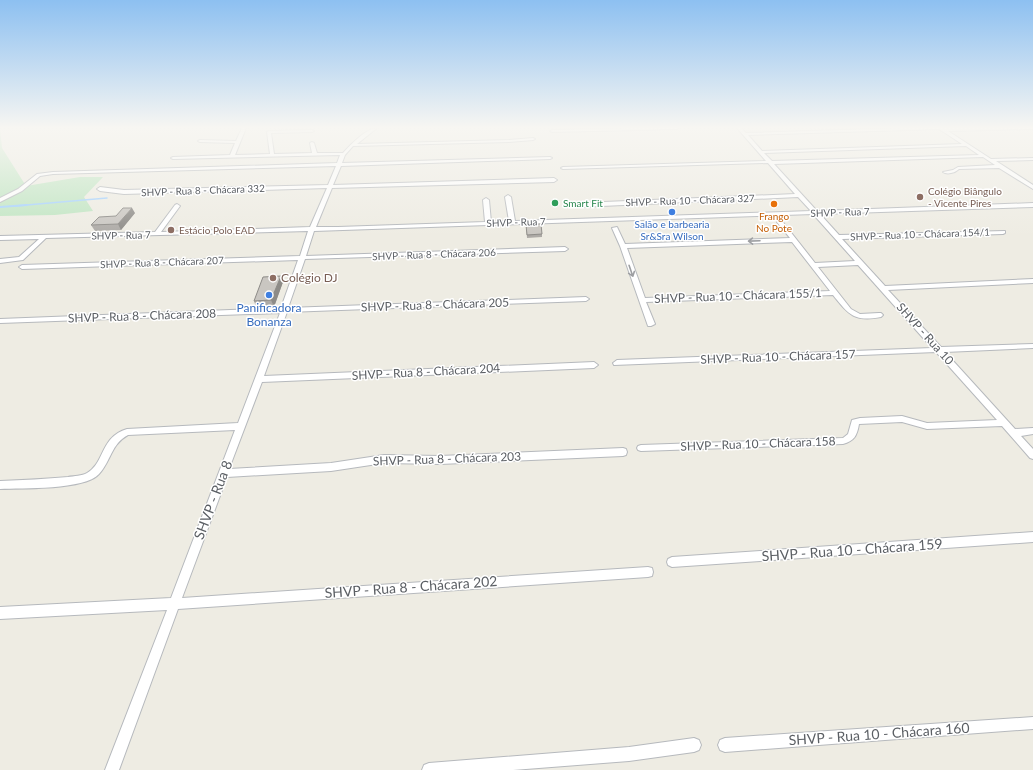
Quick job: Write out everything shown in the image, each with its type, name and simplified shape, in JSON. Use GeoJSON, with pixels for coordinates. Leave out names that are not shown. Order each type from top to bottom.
{"type":"FeatureCollection","features":[{"type":"Feature","properties":{"kind":"street"},"geometry":{"type":"LineString","coordinates":[[0,200],[20,190],[41,174],[58,172],[371,164]]}},
{"type":"Feature","properties":{"kind":"street"},"geometry":{"type":"LineString","coordinates":[[563,168],[703,164]]}},
{"type":"Feature","properties":{"kind":"street","name":"SHVP - Rua 10"},"geometry":{"type":"LineString","coordinates":[[772,164],[1033,455]]}},
{"type":"Feature","properties":{"kind":"street"},"geometry":{"type":"LineString","coordinates":[[997,164],[1033,187]]}},
{"type":"Feature","properties":{"kind":"street","name":"SHVP - Rua 8"},"geometry":{"type":"LineString","coordinates":[[112,770],[284,311],[312,228],[339,165]]}},
{"type":"Feature","properties":{"kind":"street"},"geometry":{"type":"LineString","coordinates":[[945,172],[954,171],[958,168],[1000,166]]}},
{"type":"Feature","properties":{"kind":"street","name":"SHVP - Rua 8 - Chácara 332"},"geometry":{"type":"LineString","coordinates":[[100,189],[118,192],[554,180]]}},
{"type":"Feature","properties":{"kind":"street","name":"SHVP - Rua 10 - Chácara 327"},"geometry":{"type":"LineString","coordinates":[[580,205],[800,195]]}},
{"type":"Feature","properties":{"kind":"street"},"geometry":{"type":"LineString","coordinates":[[508,197],[512,223]]}},
{"type":"Feature","properties":{"kind":"street"},"geometry":{"type":"LineString","coordinates":[[486,200],[488,224]]}},
{"type":"Feature","properties":{"kind":"street"},"geometry":{"type":"LineString","coordinates":[[156,234],[177,206]]}},
{"type":"Feature","properties":{"kind":"street","name":"SHVP - Rua 7"},"geometry":{"type":"LineString","coordinates":[[0,238],[312,228],[338,229],[1033,206]]}},
{"type":"Feature","properties":{"kind":"street","name":"SHVP - Rua 10 - Chácara 155/1"},"geometry":{"type":"LineString","coordinates":[[780,222],[853,314],[859,316],[879,315]]}},
{"type":"Feature","properties":{"kind":"street","name":"SHVP - Rua 10 - Chácara 155/1"},"geometry":{"type":"LineString","coordinates":[[615,228],[623,246],[650,324]]}},
{"type":"Feature","properties":{"kind":"street","name":"SHVP - Rua 10 - Chácara 154/1"},"geometry":{"type":"LineString","coordinates":[[836,237],[1003,232]]}},
{"type":"Feature","properties":{"kind":"street"},"geometry":{"type":"LineString","coordinates":[[0,261],[21,259],[44,237]]}},
{"type":"Feature","properties":{"kind":"street"},"geometry":{"type":"LineString","coordinates":[[623,246],[793,240]]}},
{"type":"Feature","properties":{"kind":"street","name":"SHVP - Rua 8 - Chácara 206"},"geometry":{"type":"LineString","coordinates":[[303,258],[565,249]]}},
{"type":"Feature","properties":{"kind":"street","name":"SHVP - Rua 8 - Chácara 207"},"geometry":{"type":"LineString","coordinates":[[22,267],[303,258]]}},
{"type":"Feature","properties":{"kind":"street"},"geometry":{"type":"LineString","coordinates":[[813,265],[860,263]]}},
{"type":"Feature","properties":{"kind":"street"},"geometry":{"type":"LineString","coordinates":[[883,288],[1033,281]]}},
{"type":"Feature","properties":{"kind":"street","name":"SHVP - Rua 10 - Chácara 155/1"},"geometry":{"type":"LineString","coordinates":[[642,300],[835,293]]}},
{"type":"Feature","properties":{"kind":"street","name":"SHVP - Rua 8 - Chácara 205"},"geometry":{"type":"LineString","coordinates":[[284,311],[586,299]]}},
{"type":"Feature","properties":{"kind":"street","name":"SHVP - Rua 8 - Chácara 208"},"geometry":{"type":"LineString","coordinates":[[0,321],[284,311]]}},
{"type":"Feature","properties":{"kind":"street","name":"SHVP - Rua 10 - Chácara 157"},"geometry":{"type":"LineString","coordinates":[[616,363],[1033,346]]}},
{"type":"Feature","properties":{"kind":"street","name":"SHVP - Rua 8 - Chácara 204"},"geometry":{"type":"LineString","coordinates":[[258,380],[594,365]]}},
{"type":"Feature","properties":{"kind":"street","name":"SHVP - Rua 10 - Chácara 158"},"geometry":{"type":"LineString","coordinates":[[641,448],[843,441],[852,436],[855,422],[860,421],[902,419],[927,426],[1005,423]]}},
{"type":"Feature","properties":{"kind":"street"},"geometry":{"type":"LineString","coordinates":[[0,485],[87,478],[94,473],[115,439],[127,432],[241,426]]}},
{"type":"Feature","properties":{"kind":"street"},"geometry":{"type":"LineString","coordinates":[[1013,433],[1033,431]]}},
{"type":"Feature","properties":{"kind":"street","name":"SHVP - Rua 8 - Chácara 203"},"geometry":{"type":"LineString","coordinates":[[224,473],[331,467],[384,459],[440,460],[623,452]]}},
{"type":"Feature","properties":{"kind":"street","name":"SHVP - Rua 10 - Chácara 159"},"geometry":{"type":"LineString","coordinates":[[672,562],[1033,537]]}},
{"type":"Feature","properties":{"kind":"street","name":"SHVP - Rua 8 - Chácara 202"},"geometry":{"type":"LineString","coordinates":[[0,613],[648,572]]}},
{"type":"Feature","properties":{"kind":"street","name":"SHVP - Rua 10 - Chácara 160"},"geometry":{"type":"LineString","coordinates":[[725,745],[1033,723]]}},
{"type":"Feature","properties":{"kind":"street"},"geometry":{"type":"LineString","coordinates":[[429,770],[629,754],[694,745]]}},
{"type":"Feature","properties":{"kind":"green space"},"geometry":{"type":"Polygon","coordinates":[[[0,164],[12,164],[26,186],[80,177],[103,177],[84,197],[93,211],[55,215],[0,216],[0,164]]]}},
{"type":"Feature","properties":{"kind":"building"},"geometry":{"type":"Polygon","coordinates":[[[123,208],[132,208],[118,224],[91,225],[99,217],[116,216],[123,208]]]}},
{"type":"Feature","properties":{"kind":"building"},"geometry":{"type":"Polygon","coordinates":[[[541,224],[542,234],[527,235],[526,225],[541,224]]]}},
{"type":"Feature","properties":{"kind":"building"},"geometry":{"type":"Polygon","coordinates":[[[281,276],[271,300],[254,301],[263,277],[281,276]]]}},
{"type":"Feature","properties":{"kind":"waterway"},"geometry":{"type":"LineString","coordinates":[[24,205],[107,198]]}},
{"type":"Feature","properties":{"kind":"waterway"},"geometry":{"type":"LineString","coordinates":[[0,207],[24,205]]}},
{"type":"Feature","properties":{"kind":"waterway"},"geometry":{"type":"LineString","coordinates":[[15,206],[24,205]]}},
{"type":"Feature","properties":{"kind":"place","name":"Colégio Biângulo - Vicente Pires"},"geometry":{"type":"Point","coordinates":[920,197]}},
{"type":"Feature","properties":{"kind":"place","name":"Smart Fit"},"geometry":{"type":"Point","coordinates":[555,203]}},
{"type":"Feature","properties":{"kind":"place","name":"Frango No Pote"},"geometry":{"type":"Point","coordinates":[774,204]}},
{"type":"Feature","properties":{"kind":"place","name":"Salão e barbearia Sr&Sra Wilson"},"geometry":{"type":"Point","coordinates":[672,212]}},
{"type":"Feature","properties":{"kind":"place","name":"Estácio Polo EAD"},"geometry":{"type":"Point","coordinates":[171,230]}},
{"type":"Feature","properties":{"kind":"place","name":"Colégio DJ"},"geometry":{"type":"Point","coordinates":[273,278]}},
{"type":"Feature","properties":{"kind":"place","name":"Panificadora Bonanza"},"geometry":{"type":"Point","coordinates":[269,295]}}]}
